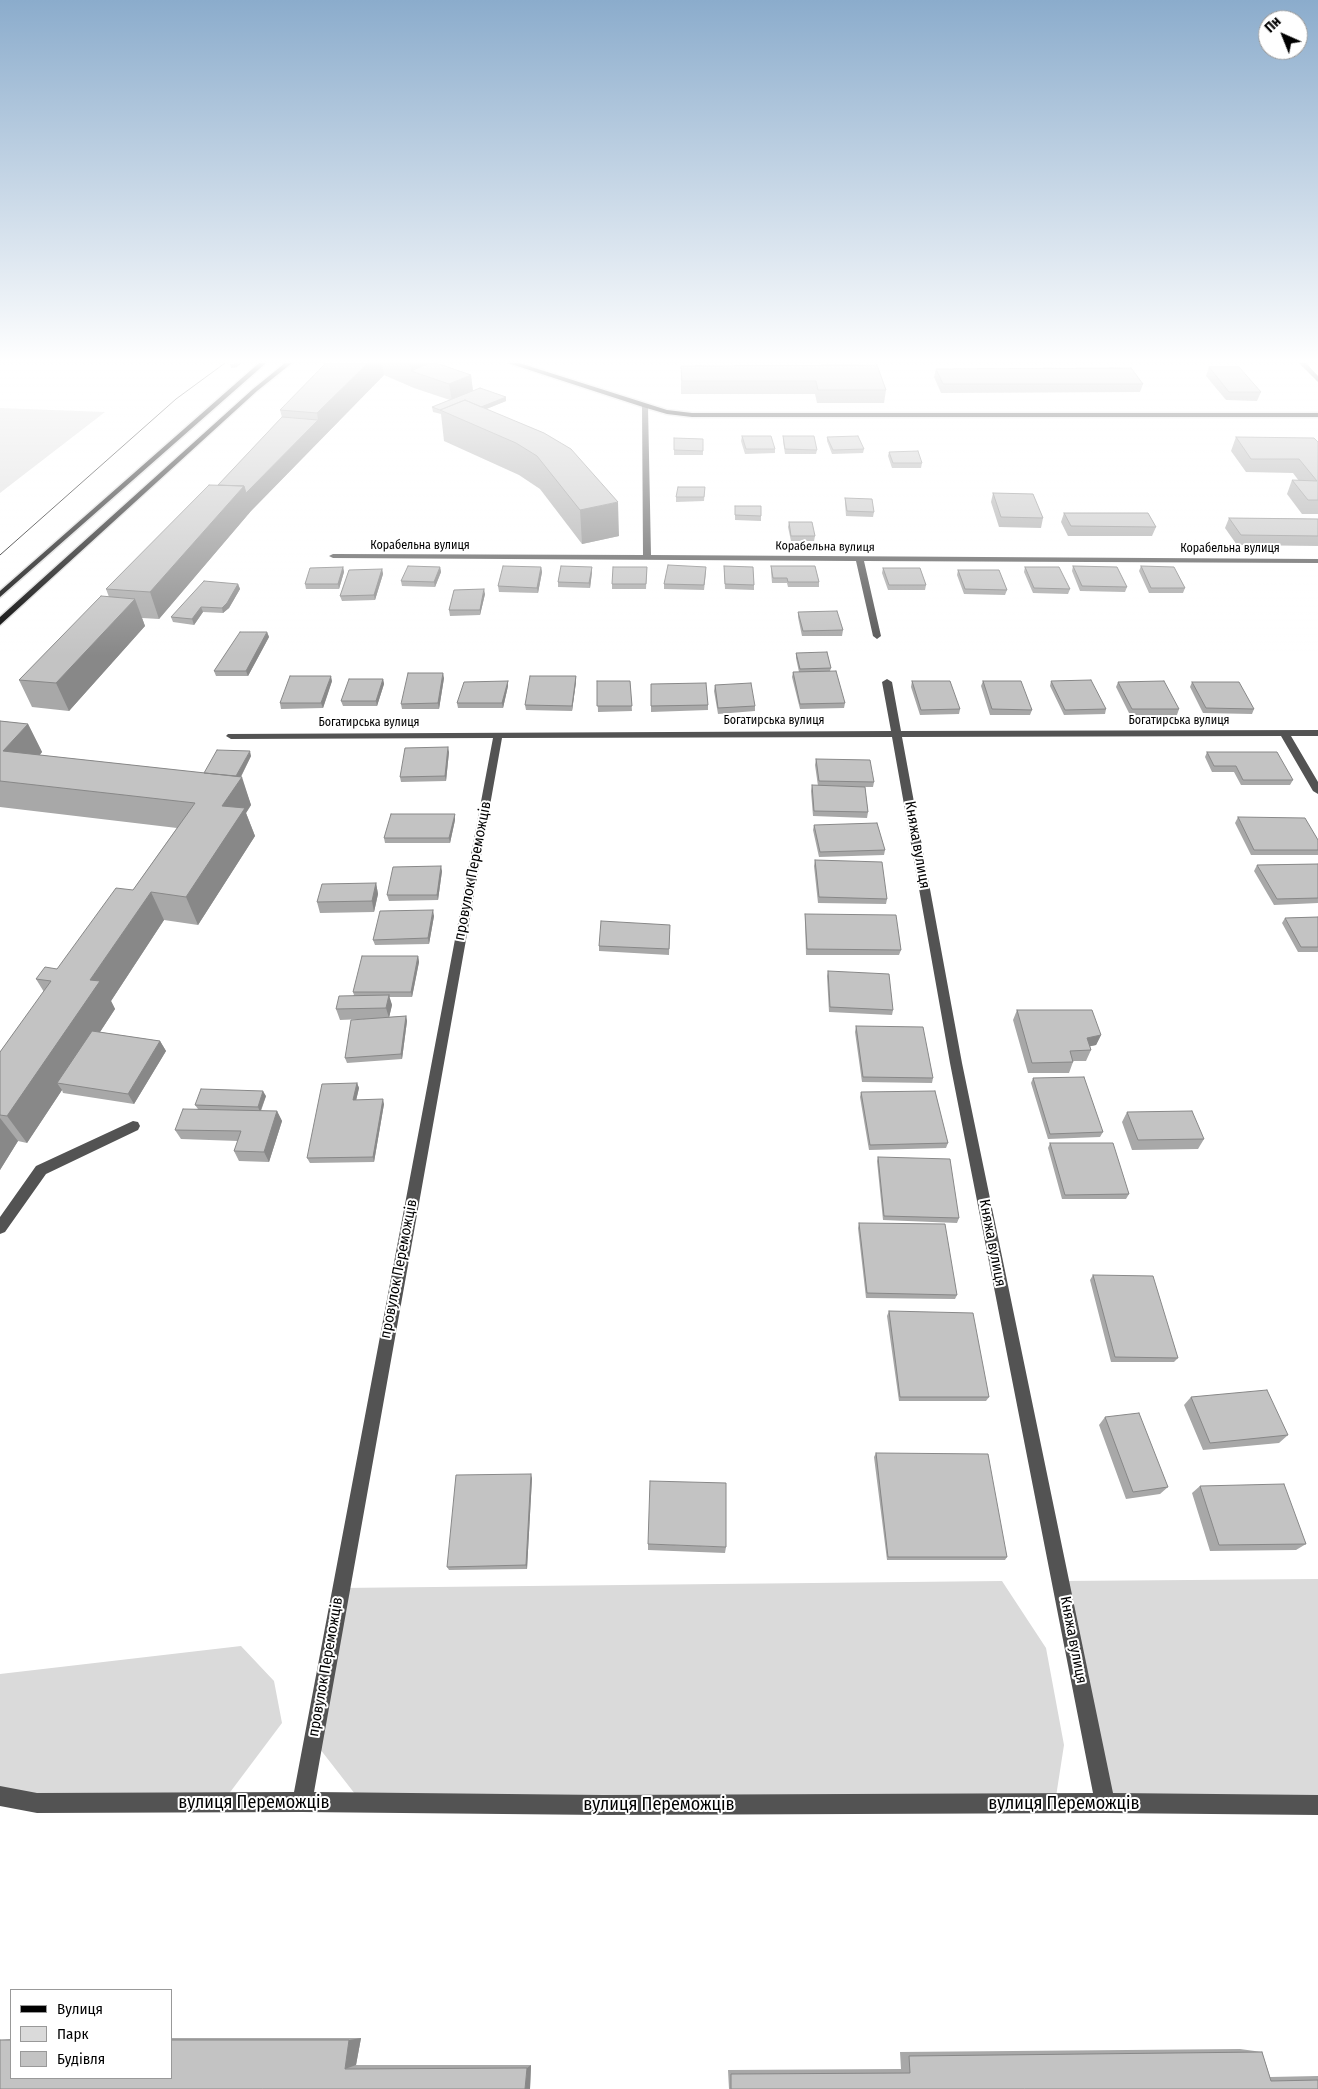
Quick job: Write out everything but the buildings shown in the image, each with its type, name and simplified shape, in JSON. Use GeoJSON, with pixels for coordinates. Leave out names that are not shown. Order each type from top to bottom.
{"type":"FeatureCollection","features":[{"type":"Feature","properties":{"kind":"main road"},"geometry":{"type":"LineString","coordinates":[[0,595],[151,460]]}},
{"type":"Feature","properties":{"kind":"main road"},"geometry":{"type":"LineString","coordinates":[[0,622],[178,460]]}},
{"type":"Feature","properties":{"kind":"street"},"geometry":{"type":"LineString","coordinates":[[646,460],[647,556]]}},
{"type":"Feature","properties":{"kind":"street","name":"Корабельна вулиця"},"geometry":{"type":"LineString","coordinates":[[333,556],[647,556],[1318,561]]}},
{"type":"Feature","properties":{"kind":"street"},"geometry":{"type":"LineString","coordinates":[[860,559],[877,636]]}},
{"type":"Feature","properties":{"kind":"street","name":"Княжа вулиця"},"geometry":{"type":"LineString","coordinates":[[887,682],[958,1073],[1105,1803]]}},
{"type":"Feature","properties":{"kind":"street","name":"Богатирська вулиця"},"geometry":{"type":"LineString","coordinates":[[231,736],[498,736],[897,732],[1318,733]]}},
{"type":"Feature","properties":{"kind":"street"},"geometry":{"type":"LineString","coordinates":[[1284,734],[1318,791]]}},
{"type":"Feature","properties":{"kind":"street","name":"провулок Переможців"},"geometry":{"type":"LineString","coordinates":[[302,1802],[498,736]]}},
{"type":"Feature","properties":{"kind":"street"},"geometry":{"type":"LineString","coordinates":[[0,1228],[41,1170],[133,1126]]}},
{"type":"Feature","properties":{"kind":"street","name":"вулиця Переможців"},"geometry":{"type":"LineString","coordinates":[[0,1796],[38,1803],[302,1802],[604,1805],[1105,1803],[1318,1805]]}},
{"type":"Feature","properties":{"kind":"green space"},"geometry":{"type":"Polygon","coordinates":[[[0,460],[42,460],[0,493],[0,460]]]}},
{"type":"Feature","properties":{"kind":"green space"},"geometry":{"type":"Polygon","coordinates":[[[1318,1579],[1318,1805],[1105,1803],[1061,1581],[1318,1579]]]}},
{"type":"Feature","properties":{"kind":"green space"},"geometry":{"type":"Polygon","coordinates":[[[1002,1581],[1046,1648],[1064,1745],[1055,1803],[362,1803],[313,1740],[340,1588],[1002,1581]]]}},
{"type":"Feature","properties":{"kind":"green space"},"geometry":{"type":"Polygon","coordinates":[[[241,1646],[274,1681],[282,1723],[222,1803],[0,1796],[0,1674],[241,1646]]]}},
{"type":"Feature","properties":{"kind":"tram line"},"geometry":{"type":"LineString","coordinates":[[0,555],[107,460]]}}]}
